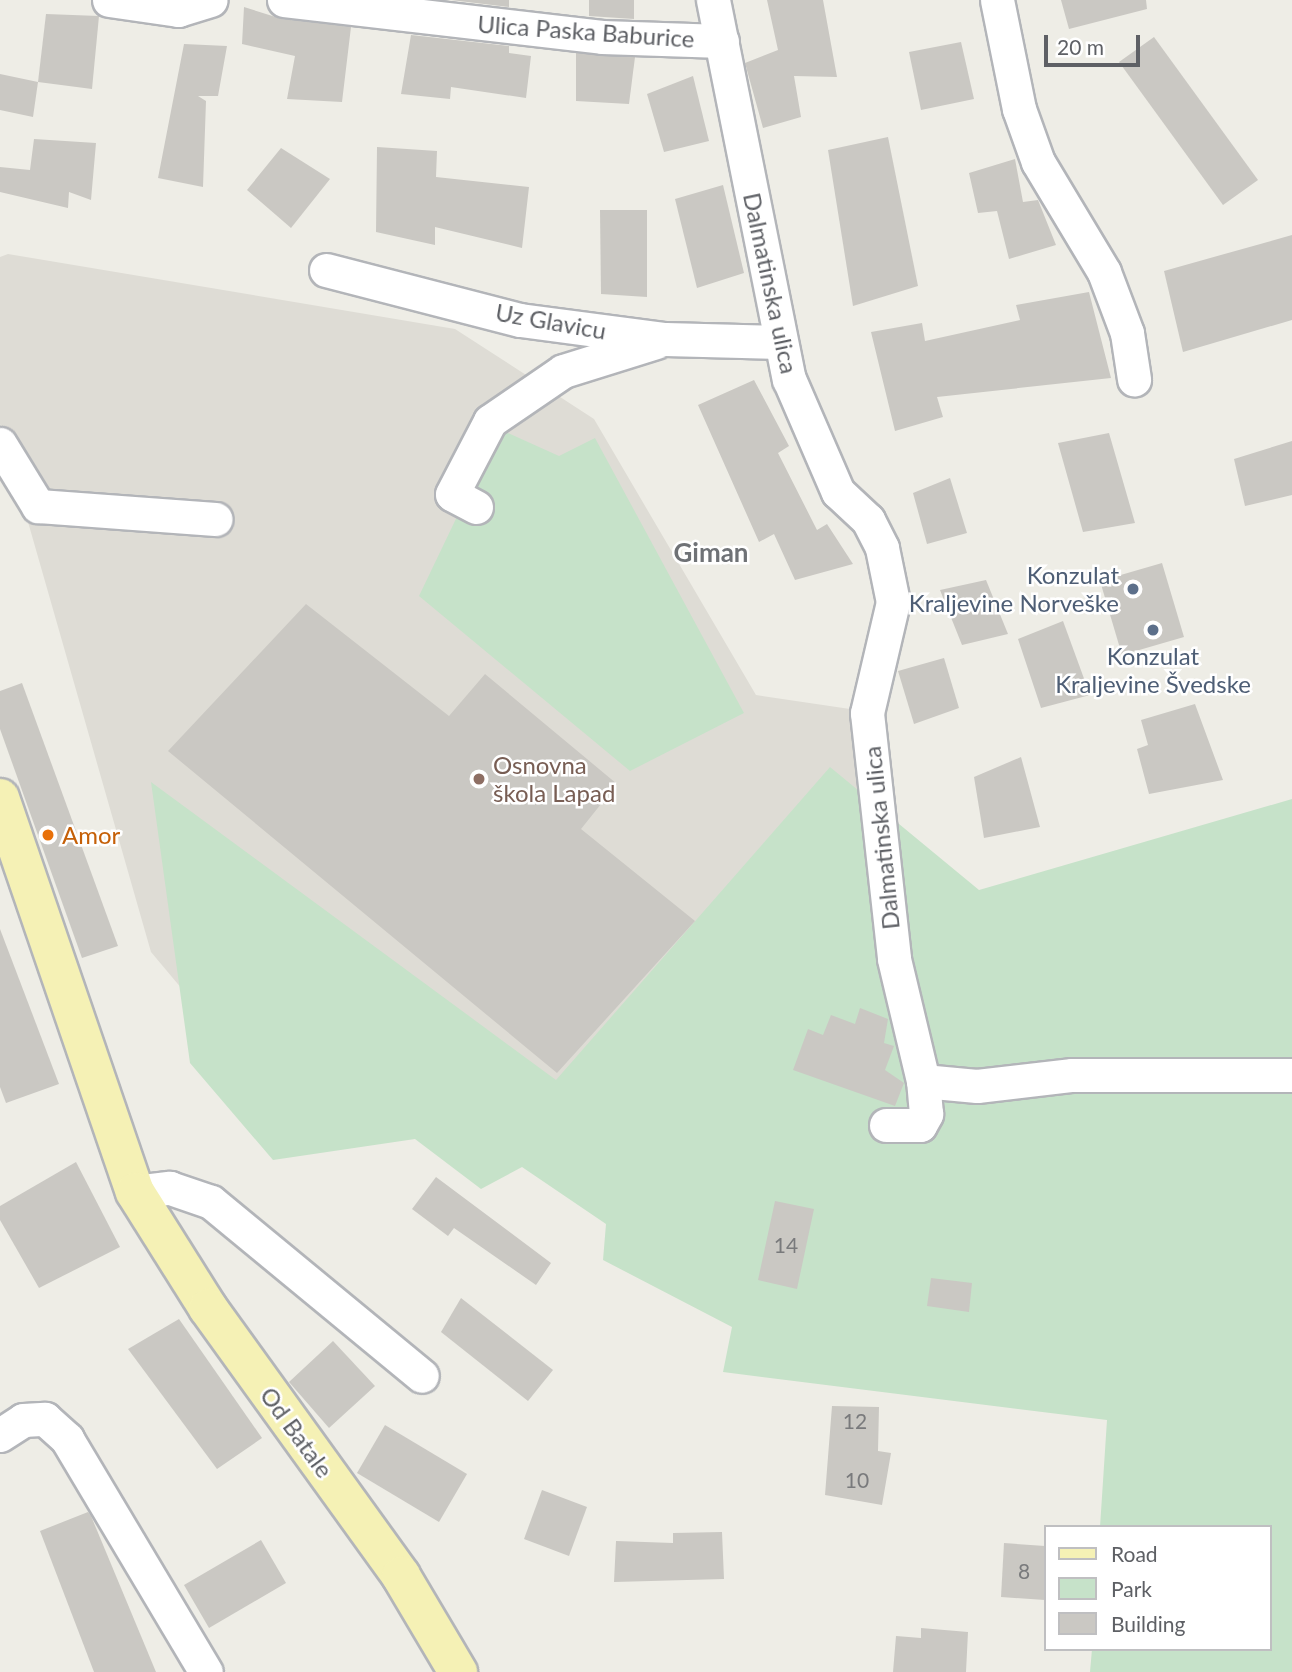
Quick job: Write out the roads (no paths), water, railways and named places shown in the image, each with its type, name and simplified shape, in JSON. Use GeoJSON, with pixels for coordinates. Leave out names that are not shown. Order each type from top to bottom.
{"type":"FeatureCollection","features":[{"type":"Feature","properties":{"kind":"main road","name":"Od Batale"},"geometry":{"type":"LineString","coordinates":[[0,798],[135,1192],[208,1308],[401,1576],[458,1672]]}},
{"type":"Feature","properties":{"kind":"street"},"geometry":{"type":"LineString","coordinates":[[108,0],[178,10],[211,0]]}},
{"type":"Feature","properties":{"kind":"street","name":"Ulica Paska Baburice"},"geometry":{"type":"LineString","coordinates":[[284,0],[603,37],[722,41]]}},
{"type":"Feature","properties":{"kind":"street","name":"Dalmatinska ulica"},"geometry":{"type":"LineString","coordinates":[[713,0],[780,342],[838,492],[868,520],[882,548],[893,602],[867,713],[894,960],[923,1081],[926,1114],[920,1125],[886,1125]]}},
{"type":"Feature","properties":{"kind":"street"},"geometry":{"type":"LineString","coordinates":[[997,0],[1019,109],[1038,162],[1104,272],[1127,333],[1134,379]]}},
{"type":"Feature","properties":{"kind":"street","name":"Uz Glavicu"},"geometry":{"type":"LineString","coordinates":[[326,270],[520,320],[665,339],[780,342]]}},
{"type":"Feature","properties":{"kind":"street"},"geometry":{"type":"LineString","coordinates":[[477,507],[452,494],[490,421],[563,371],[665,339]]}},
{"type":"Feature","properties":{"kind":"street"},"geometry":{"type":"LineString","coordinates":[[0,444],[38,506],[216,519]]}},
{"type":"Feature","properties":{"kind":"street"},"geometry":{"type":"LineString","coordinates":[[923,1081],[977,1086],[1072,1075],[1292,1075]]}},
{"type":"Feature","properties":{"kind":"street"},"geometry":{"type":"LineString","coordinates":[[135,1192],[170,1188],[211,1202],[422,1376]]}},
{"type":"Feature","properties":{"kind":"street"},"geometry":{"type":"LineString","coordinates":[[0,1435],[23,1420],[45,1419],[67,1440],[206,1672]]}},
{"type":"Feature","properties":{"kind":"place","name":"Konzulat Kraljevine Norveške"},"geometry":{"type":"Point","coordinates":[1133,589]}},
{"type":"Feature","properties":{"kind":"place","name":"Konzulat Kraljevine Švedske"},"geometry":{"type":"Point","coordinates":[1153,630]}},
{"type":"Feature","properties":{"kind":"place","name":"Osnovna škola Lapad"},"geometry":{"type":"Point","coordinates":[479,779]}},
{"type":"Feature","properties":{"kind":"place","name":"Amor"},"geometry":{"type":"Point","coordinates":[48,835]}},
{"type":"Feature","properties":{"kind":"district","name":"Giman"},"geometry":{"type":"Point","coordinates":[711,553]}}]}
